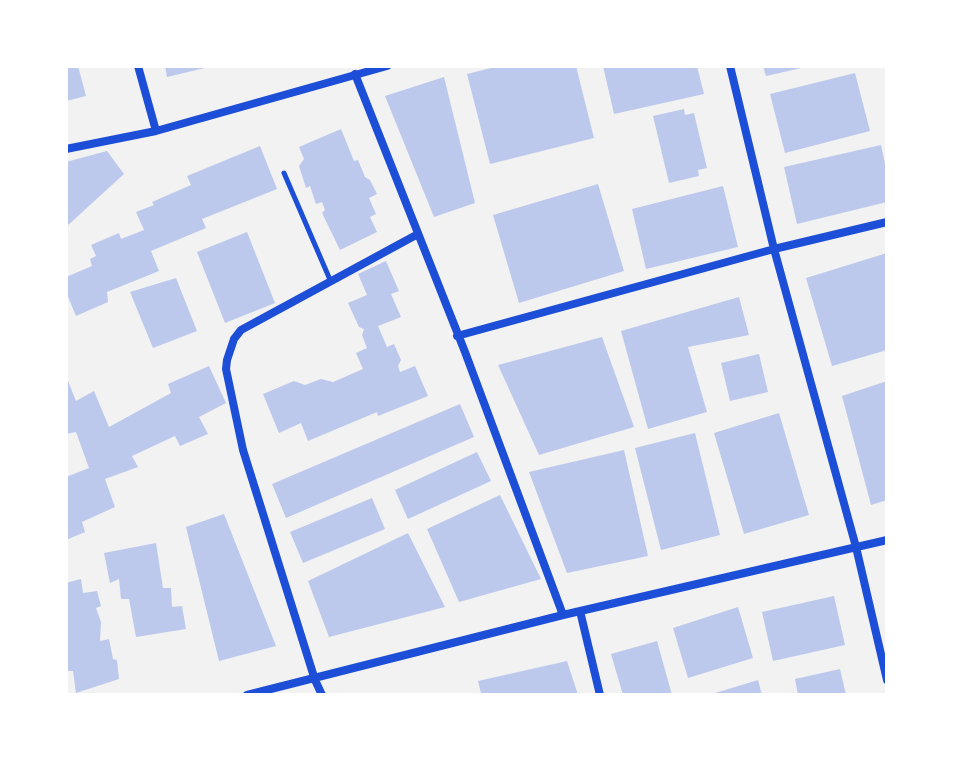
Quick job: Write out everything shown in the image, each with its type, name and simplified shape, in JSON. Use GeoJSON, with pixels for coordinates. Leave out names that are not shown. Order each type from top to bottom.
{"type":"FeatureCollection","features":[{"type":"Feature","properties":{"kind":"street"},"geometry":{"type":"LineString","coordinates":[[138,66],[156,131]]}},
{"type":"Feature","properties":{"kind":"street"},"geometry":{"type":"LineString","coordinates":[[66,149],[156,131],[387,66]]}},
{"type":"Feature","properties":{"kind":"street"},"geometry":{"type":"LineString","coordinates":[[730,66],[774,249],[856,547],[887,680]]}},
{"type":"Feature","properties":{"kind":"street"},"geometry":{"type":"LineString","coordinates":[[355,74],[471,366],[563,615]]}},
{"type":"Feature","properties":{"kind":"street"},"geometry":{"type":"LineString","coordinates":[[457,336],[774,249],[887,222]]}},
{"type":"Feature","properties":{"kind":"street"},"geometry":{"type":"LineString","coordinates":[[322,695],[243,450],[226,369],[229,350],[241,330],[418,234]]}},
{"type":"Feature","properties":{"kind":"street"},"geometry":{"type":"LineString","coordinates":[[247,695],[563,615],[887,540]]}},
{"type":"Feature","properties":{"kind":"street"},"geometry":{"type":"LineString","coordinates":[[580,611],[600,695]]}},
{"type":"Feature","properties":{"kind":"lane"},"geometry":{"type":"LineString","coordinates":[[284,173],[331,282]]}},
{"type":"Feature","properties":{"kind":"building"},"geometry":{"type":"Polygon","coordinates":[[[66,66],[78,66],[86,96],[66,101],[66,66]]]}},
{"type":"Feature","properties":{"kind":"building"},"geometry":{"type":"Polygon","coordinates":[[[165,66],[208,66],[209,67],[167,77],[165,66]]]}},
{"type":"Feature","properties":{"kind":"building"},"geometry":{"type":"Polygon","coordinates":[[[499,66],[576,66],[594,138],[490,164],[467,74],[499,66]]]}},
{"type":"Feature","properties":{"kind":"building"},"geometry":{"type":"Polygon","coordinates":[[[603,66],[697,66],[704,94],[614,114],[603,66]]]}},
{"type":"Feature","properties":{"kind":"building"},"geometry":{"type":"Polygon","coordinates":[[[763,66],[806,66],[806,67],[766,76],[763,66]]]}},
{"type":"Feature","properties":{"kind":"building"},"geometry":{"type":"Polygon","coordinates":[[[855,73],[870,131],[785,153],[770,94],[855,73]]]}},
{"type":"Feature","properties":{"kind":"building"},"geometry":{"type":"Polygon","coordinates":[[[444,77],[475,203],[434,217],[385,96],[444,77]]]}},
{"type":"Feature","properties":{"kind":"building"},"geometry":{"type":"Polygon","coordinates":[[[684,109],[685,115],[694,113],[707,168],[698,170],[699,176],[669,183],[653,116],[684,109]]]}},
{"type":"Feature","properties":{"kind":"building"},"geometry":{"type":"Polygon","coordinates":[[[341,129],[354,161],[358,160],[377,194],[369,198],[376,214],[370,217],[377,232],[340,250],[322,213],[325,210],[322,202],[316,204],[310,186],[306,188],[299,166],[304,159],[299,147],[341,129]]]}},
{"type":"Feature","properties":{"kind":"building"},"geometry":{"type":"Polygon","coordinates":[[[881,145],[887,173],[887,202],[797,224],[784,167],[881,145]]]}},
{"type":"Feature","properties":{"kind":"building"},"geometry":{"type":"Polygon","coordinates":[[[260,146],[277,189],[202,219],[206,228],[151,251],[159,271],[107,292],[108,302],[76,316],[66,292],[66,277],[92,266],[90,259],[96,256],[91,245],[119,233],[121,239],[144,230],[136,212],[191,185],[187,176],[260,146]]]}},
{"type":"Feature","properties":{"kind":"building"},"geometry":{"type":"Polygon","coordinates":[[[107,151],[124,174],[66,227],[66,162],[107,151]]]}},
{"type":"Feature","properties":{"kind":"building"},"geometry":{"type":"Polygon","coordinates":[[[598,184],[624,271],[519,303],[493,215],[598,184]]]}},
{"type":"Feature","properties":{"kind":"building"},"geometry":{"type":"Polygon","coordinates":[[[723,186],[738,247],[646,269],[632,209],[723,186]]]}},
{"type":"Feature","properties":{"kind":"building"},"geometry":{"type":"Polygon","coordinates":[[[247,232],[275,303],[225,323],[197,252],[247,232]]]}},
{"type":"Feature","properties":{"kind":"building"},"geometry":{"type":"Polygon","coordinates":[[[887,253],[887,350],[832,366],[806,278],[887,253]]]}},
{"type":"Feature","properties":{"kind":"building"},"geometry":{"type":"Polygon","coordinates":[[[386,261],[399,291],[391,294],[401,317],[378,326],[387,347],[394,344],[401,360],[398,366],[400,372],[415,366],[428,396],[378,416],[377,412],[308,441],[301,423],[279,433],[263,394],[294,381],[305,385],[321,379],[333,382],[363,369],[356,353],[367,348],[362,335],[364,329],[359,327],[348,303],[367,295],[358,274],[386,261]]]}},
{"type":"Feature","properties":{"kind":"building"},"geometry":{"type":"Polygon","coordinates":[[[176,278],[197,331],[153,348],[130,292],[176,278]]]}},
{"type":"Feature","properties":{"kind":"building"},"geometry":{"type":"Polygon","coordinates":[[[739,297],[749,335],[688,347],[707,412],[648,429],[621,331],[739,297]]]}},
{"type":"Feature","properties":{"kind":"building"},"geometry":{"type":"Polygon","coordinates":[[[602,337],[634,427],[539,455],[498,365],[602,337]]]}},
{"type":"Feature","properties":{"kind":"building"},"geometry":{"type":"Polygon","coordinates":[[[759,354],[768,392],[730,401],[721,363],[759,354]]]}},
{"type":"Feature","properties":{"kind":"building"},"geometry":{"type":"Polygon","coordinates":[[[209,366],[226,403],[199,417],[208,434],[180,446],[175,436],[132,456],[138,467],[105,479],[115,507],[82,522],[85,532],[66,540],[66,477],[89,468],[76,432],[66,434],[66,376],[76,401],[94,391],[109,427],[171,393],[168,384],[209,366]]]}},
{"type":"Feature","properties":{"kind":"building"},"geometry":{"type":"Polygon","coordinates":[[[887,381],[887,500],[871,505],[842,396],[887,381]]]}},
{"type":"Feature","properties":{"kind":"building"},"geometry":{"type":"Polygon","coordinates":[[[460,404],[474,437],[286,518],[272,484],[460,404]]]}},
{"type":"Feature","properties":{"kind":"building"},"geometry":{"type":"Polygon","coordinates":[[[779,413],[809,515],[744,534],[714,433],[779,413]]]}},
{"type":"Feature","properties":{"kind":"building"},"geometry":{"type":"Polygon","coordinates":[[[695,433],[720,535],[661,550],[635,448],[695,433]]]}},
{"type":"Feature","properties":{"kind":"building"},"geometry":{"type":"Polygon","coordinates":[[[624,450],[648,556],[567,573],[529,472],[624,450]]]}},
{"type":"Feature","properties":{"kind":"building"},"geometry":{"type":"Polygon","coordinates":[[[477,452],[491,481],[408,519],[395,490],[477,452]]]}},
{"type":"Feature","properties":{"kind":"building"},"geometry":{"type":"Polygon","coordinates":[[[500,495],[541,579],[459,602],[427,529],[500,495]]]}},
{"type":"Feature","properties":{"kind":"building"},"geometry":{"type":"Polygon","coordinates":[[[372,498],[385,529],[303,563],[290,532],[372,498]]]}},
{"type":"Feature","properties":{"kind":"building"},"geometry":{"type":"Polygon","coordinates":[[[224,514],[276,646],[219,661],[186,527],[224,514]]]}},
{"type":"Feature","properties":{"kind":"building"},"geometry":{"type":"Polygon","coordinates":[[[408,533],[445,607],[329,637],[308,581],[408,533]]]}},
{"type":"Feature","properties":{"kind":"building"},"geometry":{"type":"Polygon","coordinates":[[[156,543],[163,588],[171,588],[172,607],[182,606],[186,629],[136,637],[129,599],[121,599],[119,579],[110,583],[104,553],[156,543]]]}},
{"type":"Feature","properties":{"kind":"building"},"geometry":{"type":"Polygon","coordinates":[[[81,579],[83,593],[97,591],[101,606],[96,608],[101,622],[100,641],[109,639],[113,659],[117,660],[119,679],[76,693],[73,671],[66,671],[66,583],[81,579]]]}},
{"type":"Feature","properties":{"kind":"building"},"geometry":{"type":"Polygon","coordinates":[[[834,596],[845,645],[773,661],[762,612],[834,596]]]}},
{"type":"Feature","properties":{"kind":"building"},"geometry":{"type":"Polygon","coordinates":[[[738,607],[753,658],[688,678],[673,628],[738,607]]]}},
{"type":"Feature","properties":{"kind":"building"},"geometry":{"type":"Polygon","coordinates":[[[657,641],[672,695],[623,695],[611,654],[657,641]]]}},
{"type":"Feature","properties":{"kind":"building"},"geometry":{"type":"Polygon","coordinates":[[[567,661],[578,695],[476,695],[481,693],[478,681],[567,661]]]}},
{"type":"Feature","properties":{"kind":"building"},"geometry":{"type":"Polygon","coordinates":[[[840,669],[846,695],[798,695],[795,679],[840,669]]]}},
{"type":"Feature","properties":{"kind":"building"},"geometry":{"type":"Polygon","coordinates":[[[758,680],[762,695],[712,695],[712,694],[758,680]]]}}]}
